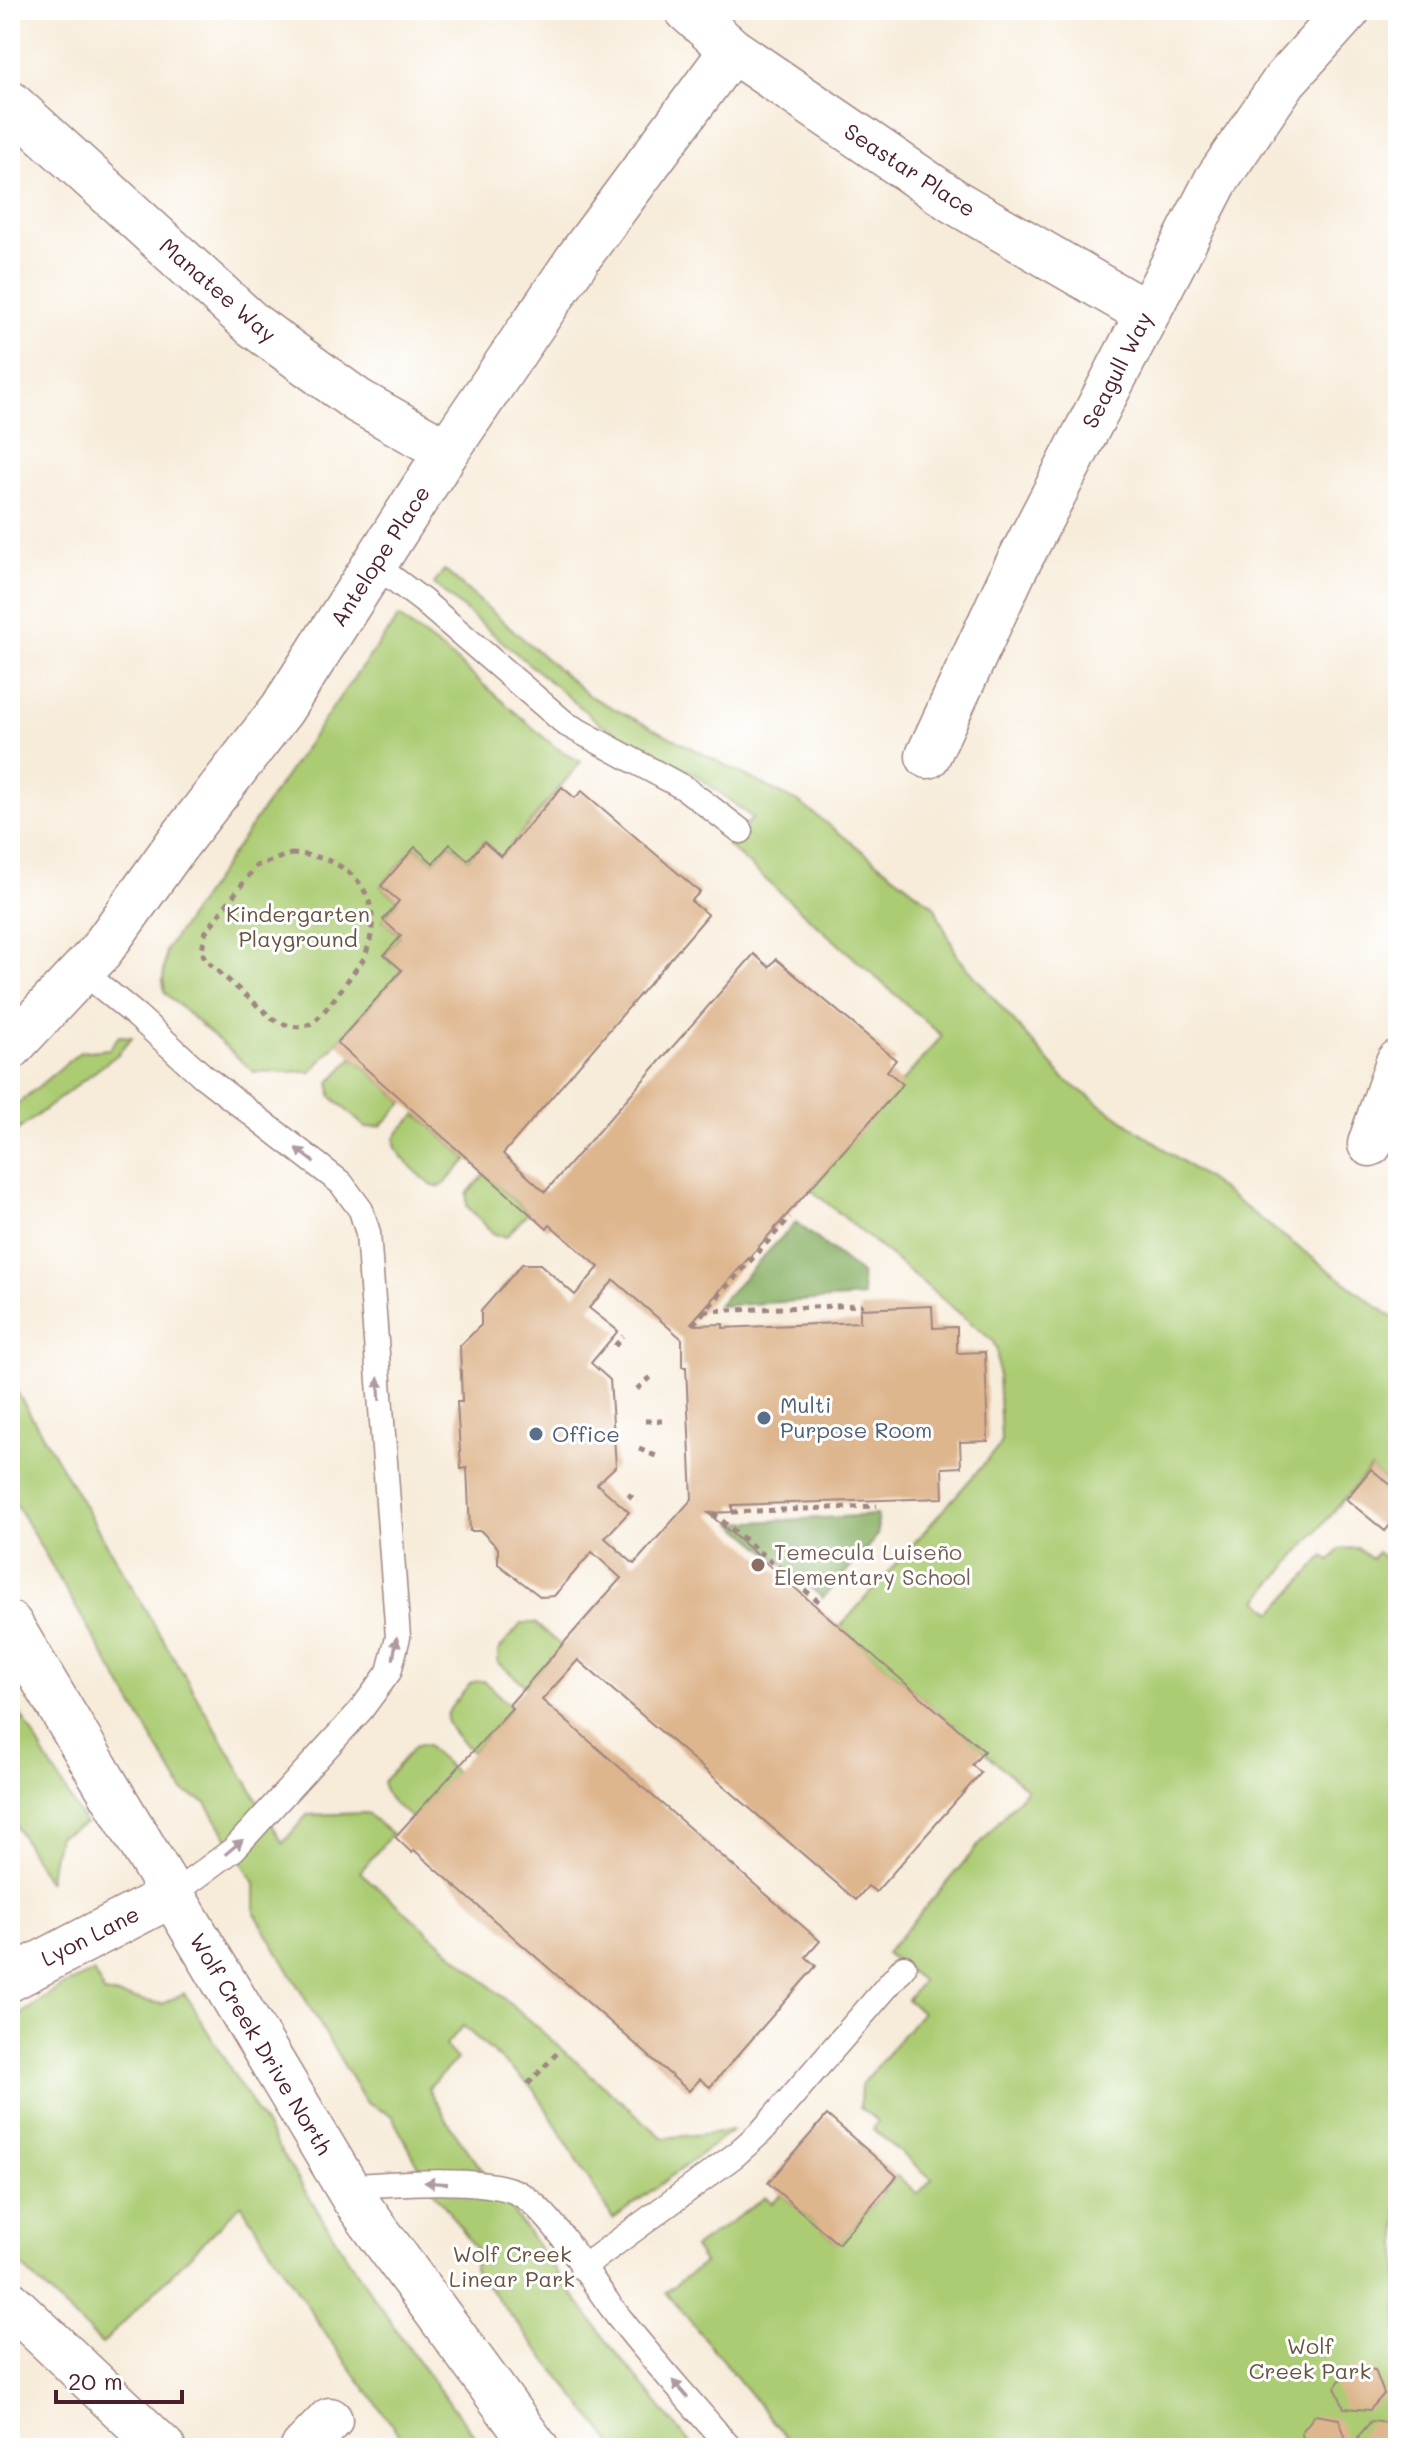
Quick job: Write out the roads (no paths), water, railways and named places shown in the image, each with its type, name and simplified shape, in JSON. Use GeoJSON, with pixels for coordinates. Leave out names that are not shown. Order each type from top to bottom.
{"type":"FeatureCollection","features":[{"type":"Feature","properties":{"kind":"street","name":"Seastar Place"},"geometry":{"type":"LineString","coordinates":[[687,10],[732,50],[955,202],[1146,313]]}},
{"type":"Feature","properties":{"kind":"street","name":"Seagull Way"},"geometry":{"type":"LineString","coordinates":[[928,756],[1014,571],[1216,181],[1285,80],[1348,10]]}},
{"type":"Feature","properties":{"kind":"street","name":"Antelope Place"},"geometry":{"type":"LineString","coordinates":[[10,1048],[99,953],[175,847],[282,709],[447,451],[579,257],[732,50]]}},
{"type":"Feature","properties":{"kind":"street","name":"Manatee Way"},"geometry":{"type":"LineString","coordinates":[[10,103],[253,325],[358,401],[447,451]]}},
{"type":"Feature","properties":{"kind":"street"},"geometry":{"type":"LineString","coordinates":[[1370,1144],[1398,1062]]}},
{"type":"Feature","properties":{"kind":"street","name":"Wolf Creek Drive North"},"geometry":{"type":"LineString","coordinates":[[10,1624],[346,2187],[536,2448]]}},
{"type":"Feature","properties":{"kind":"street","name":"Lyon Lane"},"geometry":{"type":"LineString","coordinates":[[10,1979],[172,1895]]}},
{"type":"Feature","properties":{"kind":"street"},"geometry":{"type":"LineString","coordinates":[[10,2303],[163,2448]]}},
{"type":"Feature","properties":{"kind":"lane"},"geometry":{"type":"LineString","coordinates":[[374,564],[423,601],[566,724],[686,789],[741,831]]}},
{"type":"Feature","properties":{"kind":"lane"},"geometry":{"type":"LineString","coordinates":[[82,971],[203,1076],[341,1183],[361,1210],[368,1233],[398,1637],[394,1658],[389,1672],[361,1710],[267,1815],[234,1849],[172,1895]]}},
{"type":"Feature","properties":{"kind":"lane"},"geometry":{"type":"LineString","coordinates":[[582,2268],[734,2156],[762,2131],[904,1967]]}},
{"type":"Feature","properties":{"kind":"lane"},"geometry":{"type":"LineString","coordinates":[[346,2187],[428,2183],[494,2186],[529,2199],[550,2221],[613,2310],[730,2448]]}},
{"type":"Feature","properties":{"kind":"place","name":"Multi Purpose Room"},"geometry":{"type":"Point","coordinates":[764,1418]}},
{"type":"Feature","properties":{"kind":"place","name":"Office"},"geometry":{"type":"Point","coordinates":[536,1434]}},
{"type":"Feature","properties":{"kind":"place","name":"Temecula Luiseño Elementary School"},"geometry":{"type":"Point","coordinates":[758,1565]}},
{"type":"Feature","properties":{"kind":"park label","name":"Kindergarten Playground"},"geometry":{"type":"Point","coordinates":[298,926]}},
{"type":"Feature","properties":{"kind":"park label","name":"Wolf Creek Linear Park"},"geometry":{"type":"Point","coordinates":[512,2266]}},
{"type":"Feature","properties":{"kind":"park label","name":"Wolf Creek Park"},"geometry":{"type":"Point","coordinates":[1310,2358]}}]}
